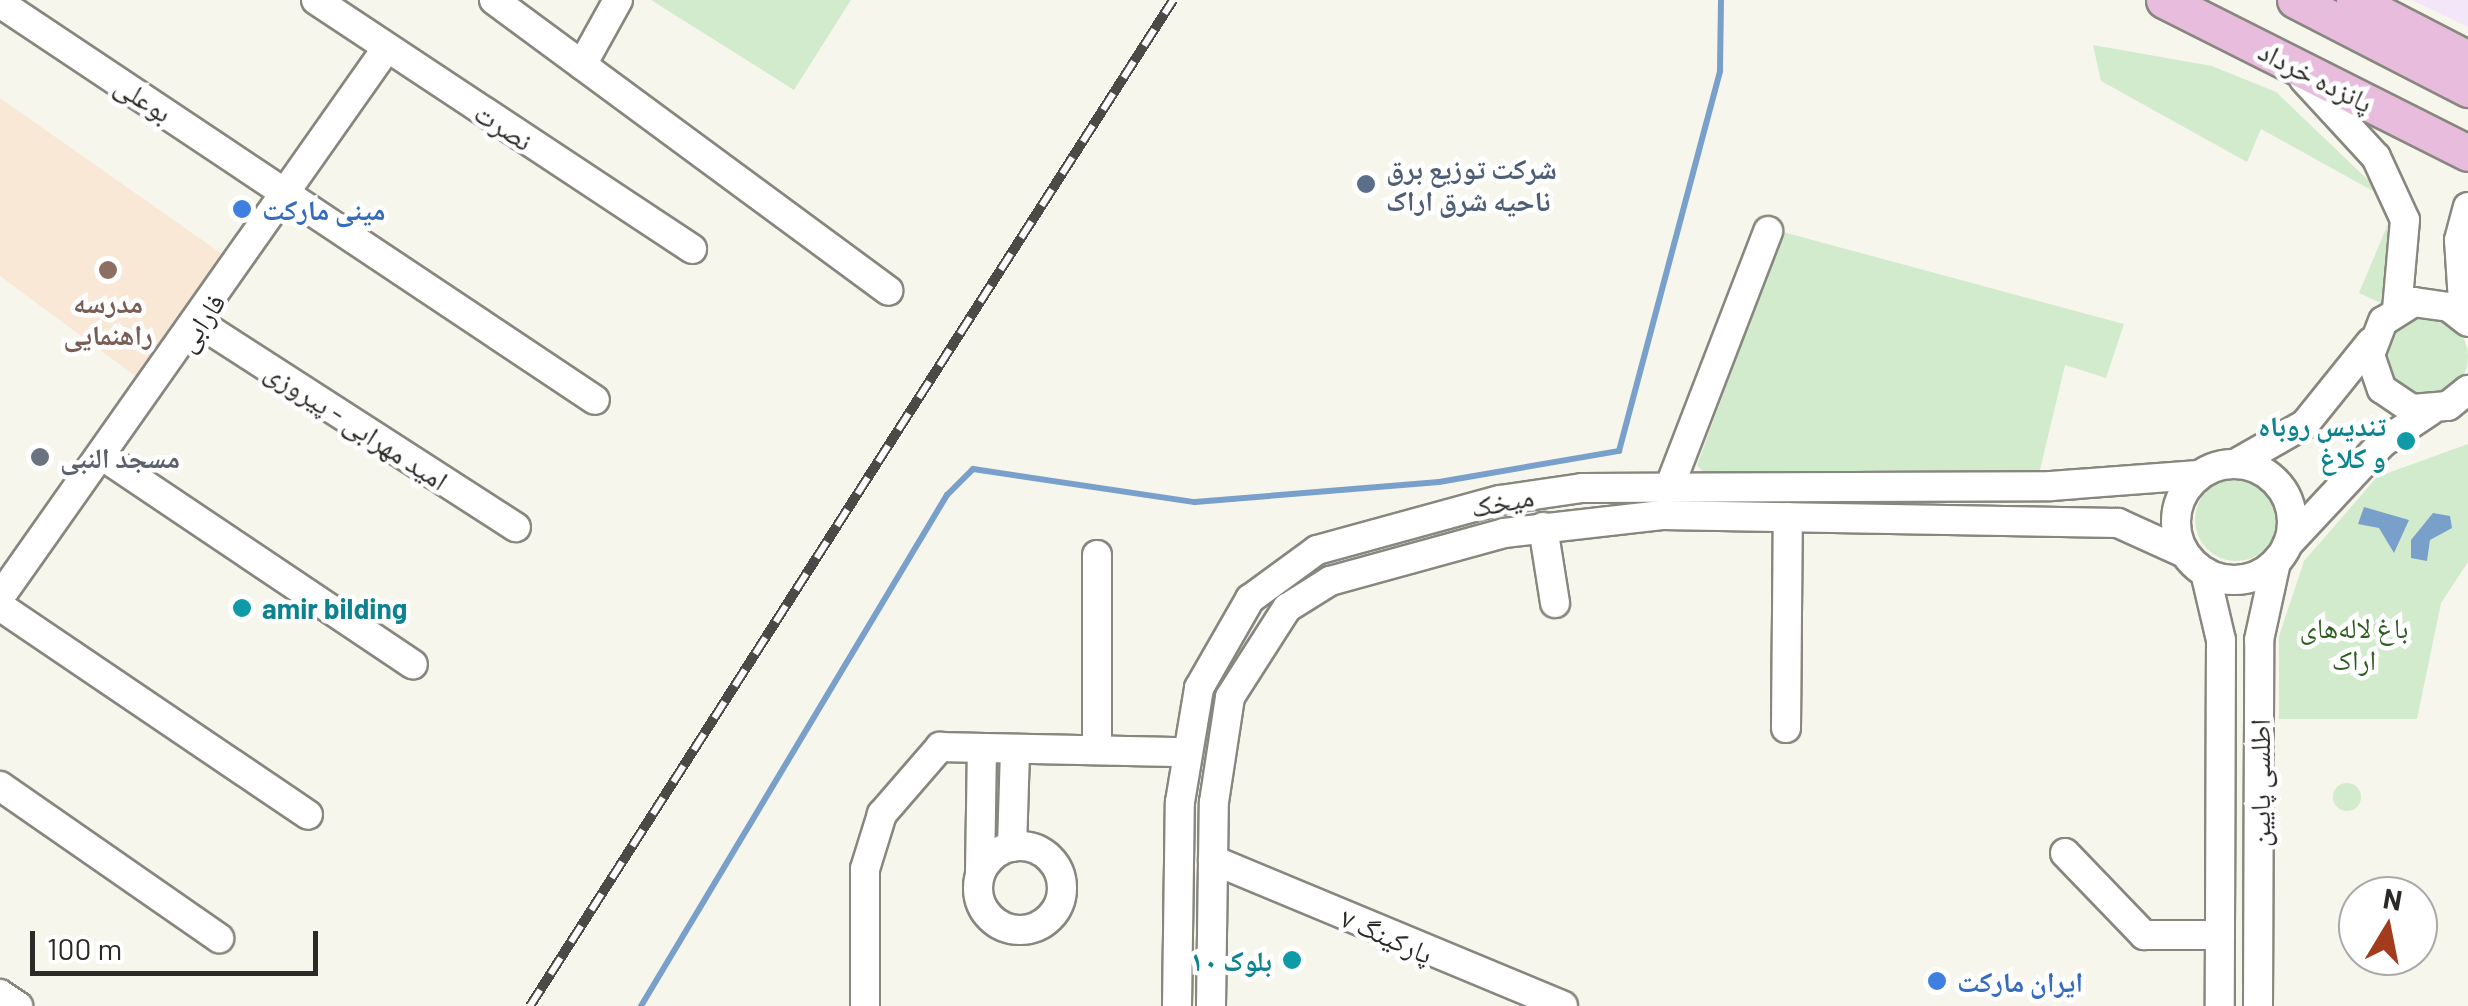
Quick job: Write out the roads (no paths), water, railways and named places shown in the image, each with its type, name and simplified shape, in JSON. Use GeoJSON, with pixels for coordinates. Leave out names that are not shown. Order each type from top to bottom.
{"type":"FeatureCollection","features":[{"type":"Feature","properties":{"kind":"main road","name":"پانزده خرداد"},"geometry":{"type":"LineString","coordinates":[[2164,0],[2468,153]]}},
{"type":"Feature","properties":{"kind":"main road","name":"پانزده خرداد"},"geometry":{"type":"LineString","coordinates":[[2219,0],[2468,130]]}},
{"type":"Feature","properties":{"kind":"main road","name":"پانزده خرداد"},"geometry":{"type":"LineString","coordinates":[[2295,0],[2468,90]]}},
{"type":"Feature","properties":{"kind":"main road"},"geometry":{"type":"LineString","coordinates":[[2354,0],[2468,58]]}},
{"type":"Feature","properties":{"kind":"street","name":"نصرت"},"geometry":{"type":"LineString","coordinates":[[316,0],[692,249]]}},
{"type":"Feature","properties":{"kind":"street"},"geometry":{"type":"LineString","coordinates":[[494,0],[888,291]]}},
{"type":"Feature","properties":{"kind":"street"},"geometry":{"type":"LineString","coordinates":[[582,64],[618,0]]}},
{"type":"Feature","properties":{"kind":"street","name":"بوعلی"},"geometry":{"type":"LineString","coordinates":[[0,4],[595,400]]}},
{"type":"Feature","properties":{"kind":"street","name":"فارابی"},"geometry":{"type":"LineString","coordinates":[[2,599],[199,323],[386,49]]}},
{"type":"Feature","properties":{"kind":"street"},"geometry":{"type":"LineString","coordinates":[[2277,55],[2376,157],[2405,220],[2397,309],[2306,424],[2235,464],[2199,475],[2176,520],[2195,562],[2242,579],[2281,554],[2382,442],[2455,402]]}},
{"type":"Feature","properties":{"kind":"street"},"geometry":{"type":"LineString","coordinates":[[2466,319],[2459,240],[2468,208]]}},
{"type":"Feature","properties":{"kind":"street"},"geometry":{"type":"LineString","coordinates":[[1671,483],[1768,232]]}},
{"type":"Feature","properties":{"kind":"street"},"geometry":{"type":"LineString","coordinates":[[2397,309],[2432,302],[2466,319]]}},
{"type":"Feature","properties":{"kind":"street","name":"امید مهرابی - پیروزی"},"geometry":{"type":"LineString","coordinates":[[199,323],[516,527]]}},
{"type":"Feature","properties":{"kind":"street"},"geometry":{"type":"LineString","coordinates":[[2374,337],[2382,389],[2455,402]]}},
{"type":"Feature","properties":{"kind":"street"},"geometry":{"type":"LineString","coordinates":[[104,457],[412,665]]}},
{"type":"Feature","properties":{"kind":"street"},"geometry":{"type":"LineString","coordinates":[[2235,464],[2283,492],[2281,554]]}},
{"type":"Feature","properties":{"kind":"street","name":"میخک"},"geometry":{"type":"LineString","coordinates":[[1177,1006],[1184,752],[1227,627],[1293,564],[1500,500],[1671,483],[2051,486],[2199,475]]}},
{"type":"Feature","properties":{"kind":"street"},"geometry":{"type":"LineString","coordinates":[[1786,728],[1788,517]]}},
{"type":"Feature","properties":{"kind":"street","name":"میخک"},"geometry":{"type":"LineString","coordinates":[[1211,1006],[1213,860],[1230,696],[1287,608],[1376,566],[1544,527],[1788,517],[2118,523],[2195,562]]}},
{"type":"Feature","properties":{"kind":"street"},"geometry":{"type":"LineString","coordinates":[[1544,527],[1555,603]]}},
{"type":"Feature","properties":{"kind":"street","name":"اطلسی پایین"},"geometry":{"type":"LineString","coordinates":[[2258,1006],[2259,640],[2281,554]]}},
{"type":"Feature","properties":{"kind":"street"},"geometry":{"type":"LineString","coordinates":[[1096,555],[1097,750]]}},
{"type":"Feature","properties":{"kind":"street","name":"اطلسی پایین"},"geometry":{"type":"LineString","coordinates":[[2195,562],[2221,640],[2220,1006]]}},
{"type":"Feature","properties":{"kind":"street"},"geometry":{"type":"LineString","coordinates":[[2,599],[308,815]]}},
{"type":"Feature","properties":{"kind":"street"},"geometry":{"type":"LineString","coordinates":[[865,1006],[865,870],[882,814],[940,748],[1184,752]]}},
{"type":"Feature","properties":{"kind":"street"},"geometry":{"type":"LineString","coordinates":[[980,873],[1012,847],[1038,850],[1057,869],[1061,895],[1048,918],[1024,930],[996,923],[980,901],[980,873],[982,749]]}},
{"type":"Feature","properties":{"kind":"street"},"geometry":{"type":"LineString","coordinates":[[1012,847],[1015,750]]}},
{"type":"Feature","properties":{"kind":"street"},"geometry":{"type":"LineString","coordinates":[[0,786],[219,938]]}},
{"type":"Feature","properties":{"kind":"street"},"geometry":{"type":"LineString","coordinates":[[2065,852],[2144,935],[2220,935]]}},
{"type":"Feature","properties":{"kind":"street","name":"پارکینگ ۷"},"geometry":{"type":"LineString","coordinates":[[1213,860],[1563,1006]]}},
{"type":"Feature","properties":{"kind":"street"},"geometry":{"type":"LineString","coordinates":[[2220,885],[2258,884]]}},
{"type":"Feature","properties":{"kind":"street"},"geometry":{"type":"LineString","coordinates":[[0,994],[18,1006]]}},
{"type":"Feature","properties":{"kind":"water"},"geometry":{"type":"Polygon","coordinates":[[[2364,507],[2409,520],[2394,553],[2379,528],[2358,524],[2364,507]]]}},
{"type":"Feature","properties":{"kind":"water"},"geometry":{"type":"Polygon","coordinates":[[[2433,513],[2450,516],[2452,528],[2430,540],[2427,561],[2411,558],[2411,540],[2433,513]]]}},
{"type":"Feature","properties":{"kind":"waterway"},"geometry":{"type":"LineString","coordinates":[[641,1006],[947,495],[973,469],[1195,502],[1439,482],[1619,451],[1720,71],[1721,0]]}},
{"type":"Feature","properties":{"kind":"railway"},"geometry":{"type":"LineString","coordinates":[[530,1006],[1173,0]]}},
{"type":"Feature","properties":{"kind":"place","name":"شرکت توزیع برق ناحیه شرق اراک"},"geometry":{"type":"Point","coordinates":[1366,184]}},
{"type":"Feature","properties":{"kind":"place","name":"مینی مارکت"},"geometry":{"type":"Point","coordinates":[242,209]}},
{"type":"Feature","properties":{"kind":"place","name":"مدرسه راهنمایی"},"geometry":{"type":"Point","coordinates":[108,270]}},
{"type":"Feature","properties":{"kind":"place","name":"تندیس روباه و کلاغ"},"geometry":{"type":"Point","coordinates":[2406,441]}},
{"type":"Feature","properties":{"kind":"place","name":"مسجد النبی"},"geometry":{"type":"Point","coordinates":[40,457]}},
{"type":"Feature","properties":{"kind":"place","name":"amir bilding"},"geometry":{"type":"Point","coordinates":[242,608]}},
{"type":"Feature","properties":{"kind":"place","name":"بلوک ۱۰"},"geometry":{"type":"Point","coordinates":[1292,960]}},
{"type":"Feature","properties":{"kind":"place","name":"ایران مارکت"},"geometry":{"type":"Point","coordinates":[1937,981]}},
{"type":"Feature","properties":{"kind":"park label","name":"باغ لاله‌های اراک"},"geometry":{"type":"Point","coordinates":[2354,643]}}]}
